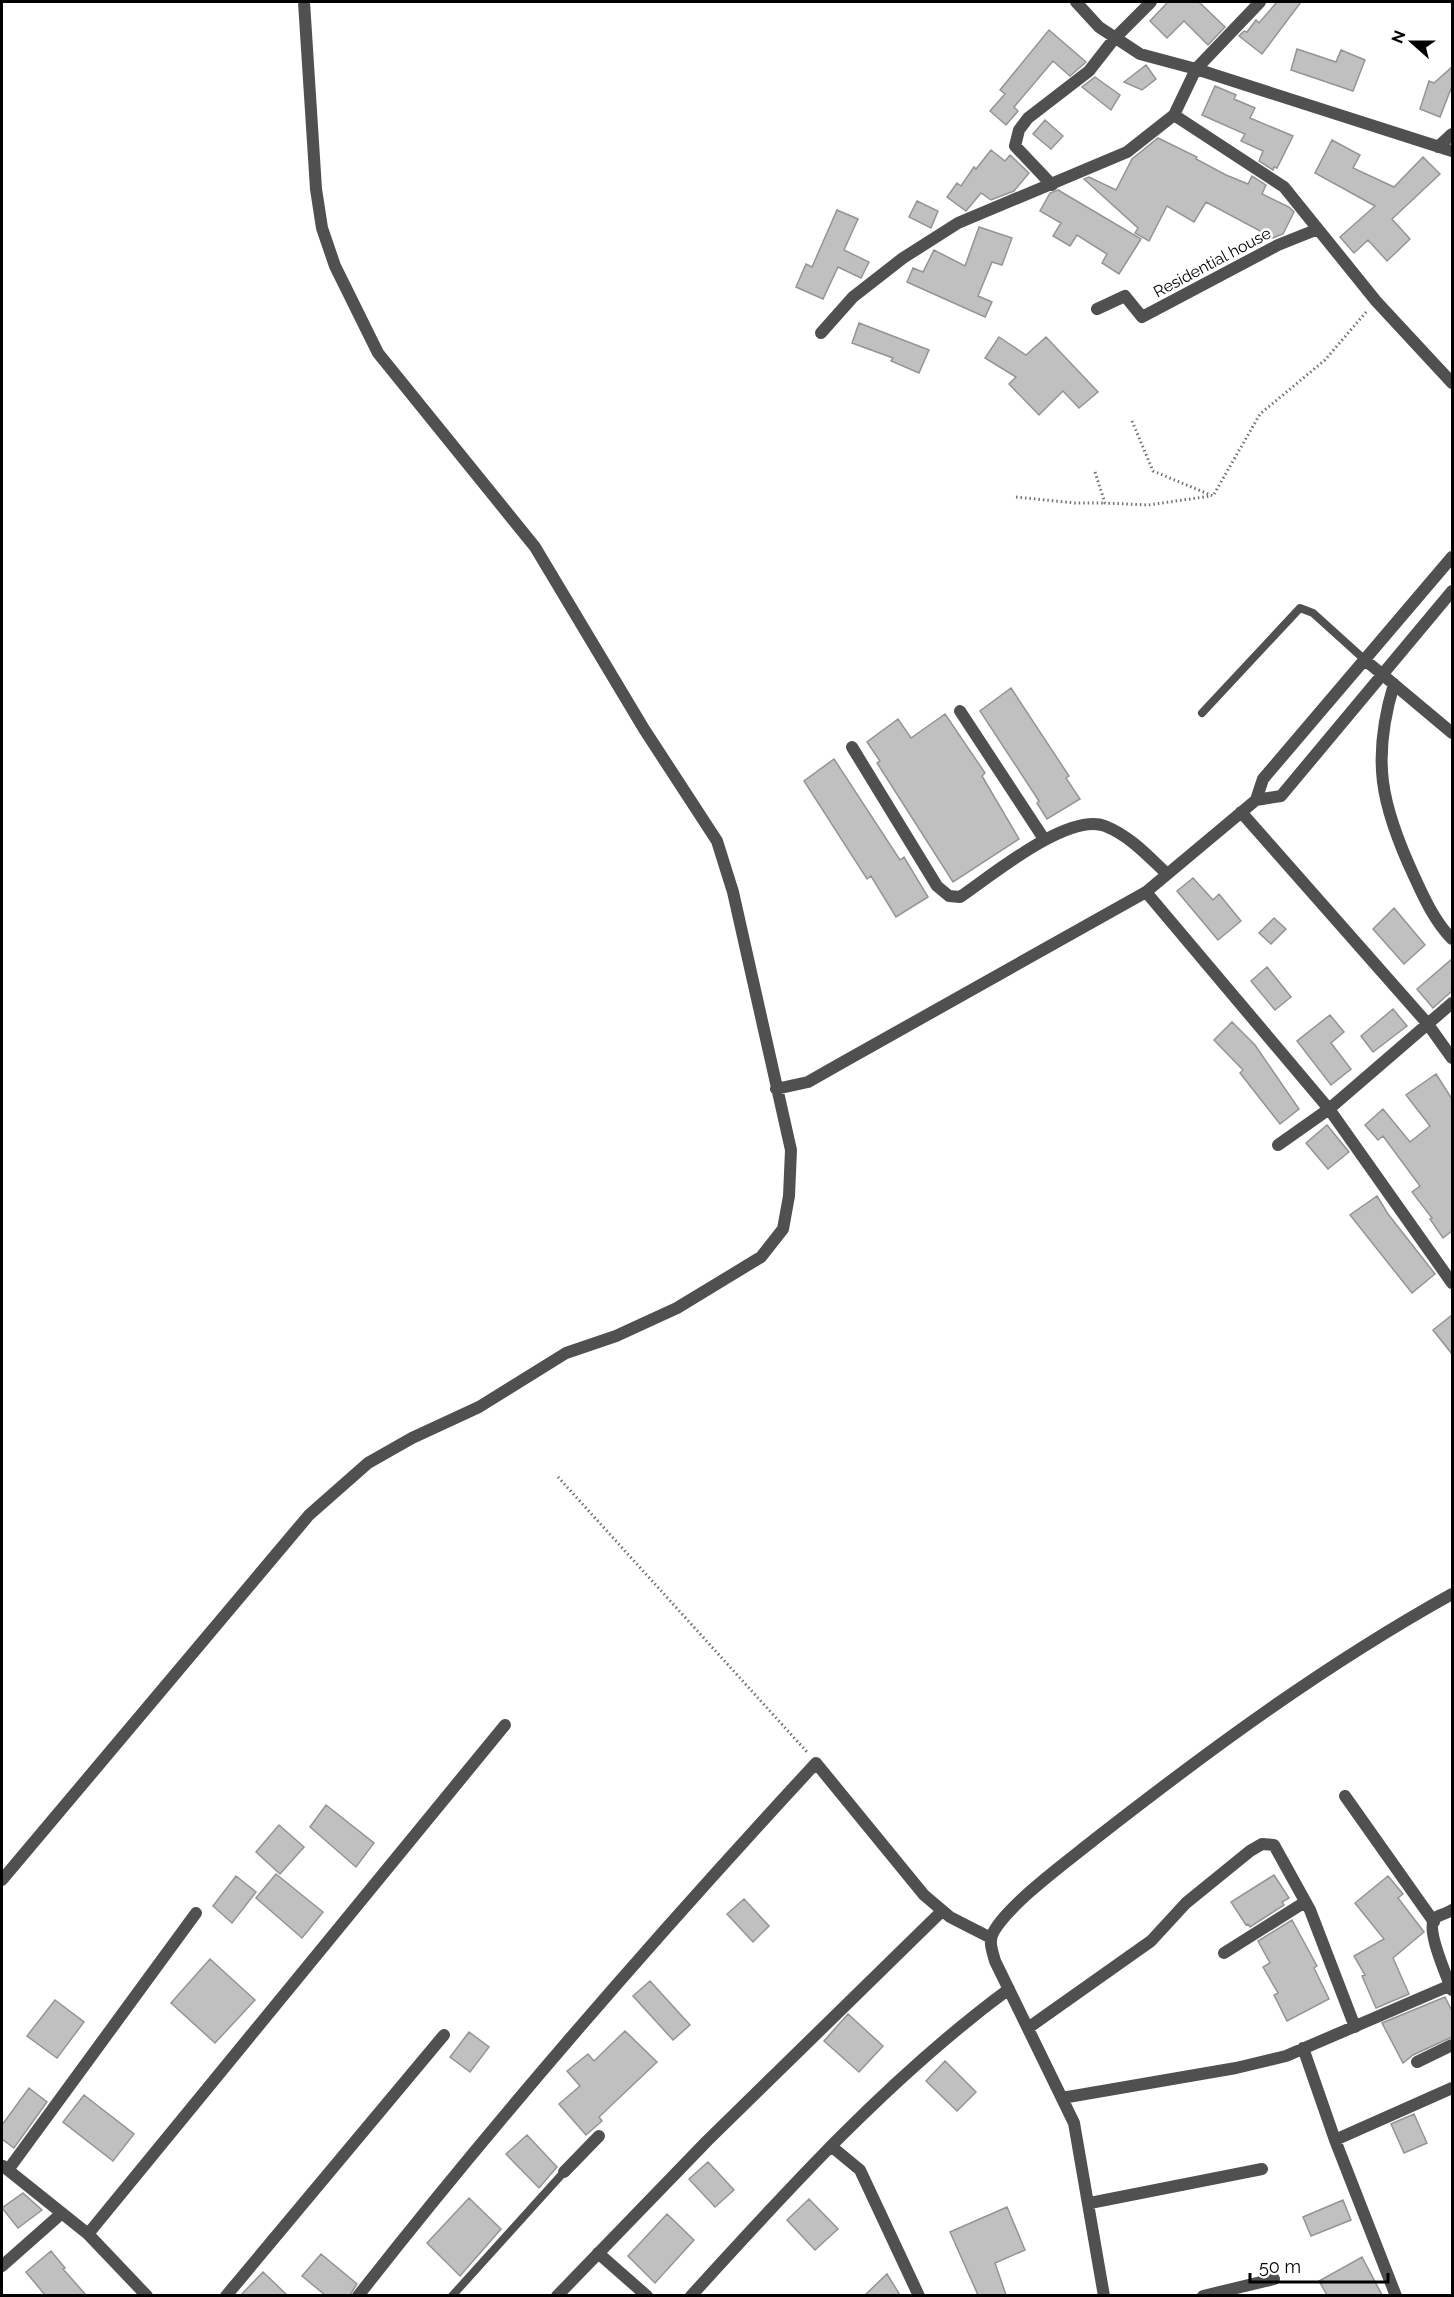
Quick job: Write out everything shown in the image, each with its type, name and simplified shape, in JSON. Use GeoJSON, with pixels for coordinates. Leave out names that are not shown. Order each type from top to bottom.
{"type":"FeatureCollection","features":[{"type":"Feature","properties":{"kind":"street"},"geometry":{"type":"LineString","coordinates":[[2,1880],[309,1515],[368,1463],[412,1438],[479,1407],[566,1353],[616,1336],[677,1308],[761,1257],[783,1229],[789,1196],[791,1150],[782,1089],[733,892],[717,841],[644,729],[535,547],[378,353],[335,266],[322,228],[316,189],[304,2]]}},
{"type":"Feature","properties":{"kind":"street"},"geometry":{"type":"LineString","coordinates":[[1076,2],[1114,39],[1140,54],[1196,69],[1452,151]]}},
{"type":"Feature","properties":{"kind":"street"},"geometry":{"type":"LineString","coordinates":[[1052,185],[1019,152],[1015,146],[1016,138],[1028,118],[1089,71],[1114,39],[1151,2]]}},
{"type":"Feature","properties":{"kind":"street"},"geometry":{"type":"LineString","coordinates":[[821,333],[853,297],[903,258],[958,223],[1127,152],[1174,115],[1196,69],[1260,2]]}},
{"type":"Feature","properties":{"kind":"street"},"geometry":{"type":"LineString","coordinates":[[1174,115],[1284,187],[1376,301],[1452,383]]}},
{"type":"Feature","properties":{"kind":"street"},"geometry":{"type":"LineString","coordinates":[[1438,147],[1452,134]]}},
{"type":"Feature","properties":{"kind":"street","name":"Residential house"},"geometry":{"type":"LineString","coordinates":[[1096,309],[1125,296],[1142,317],[1278,245],[1318,229]]}},
{"type":"Feature","properties":{"kind":"street"},"geometry":{"type":"LineString","coordinates":[[1256,800],[1263,779],[1452,557]]}},
{"type":"Feature","properties":{"kind":"street"},"geometry":{"type":"LineString","coordinates":[[782,1089],[808,1082],[1146,892],[1256,800],[1281,796],[1452,591]]}},
{"type":"Feature","properties":{"kind":"street"},"geometry":{"type":"LineString","coordinates":[[1365,660],[1452,733]]}},
{"type":"Feature","properties":{"kind":"street"},"geometry":{"type":"LineString","coordinates":[[1394,684],[1384,718],[1381,754],[1382,792],[1400,846],[1423,896],[1452,939]]}},
{"type":"Feature","properties":{"kind":"street"},"geometry":{"type":"LineString","coordinates":[[960,711],[1044,839]]}},
{"type":"Feature","properties":{"kind":"street"},"geometry":{"type":"LineString","coordinates":[[852,747],[937,886],[949,896],[960,897],[1044,839],[1078,826],[1103,825],[1133,842],[1167,874]]}},
{"type":"Feature","properties":{"kind":"street"},"geometry":{"type":"LineString","coordinates":[[1241,812],[1427,1023],[1452,1058]]}},
{"type":"Feature","properties":{"kind":"street"},"geometry":{"type":"LineString","coordinates":[[1146,892],[1329,1109],[1452,1282]]}},
{"type":"Feature","properties":{"kind":"street"},"geometry":{"type":"LineString","coordinates":[[1278,1145],[1329,1109],[1452,1003]]}},
{"type":"Feature","properties":{"kind":"street"},"geometry":{"type":"LineString","coordinates":[[1104,2295],[1077,2132],[995,1961],[991,1938],[1001,1922],[1052,1873],[1181,1771],[1263,1713],[1397,1624],[1452,1594]]}},
{"type":"Feature","properties":{"kind":"street"},"geometry":{"type":"LineString","coordinates":[[88,2234],[505,1725]]}},
{"type":"Feature","properties":{"kind":"street"},"geometry":{"type":"LineString","coordinates":[[358,2295],[442,2188],[560,2048],[688,1901],[816,1763],[924,1895],[942,1911],[991,1938]]}},
{"type":"Feature","properties":{"kind":"street"},"geometry":{"type":"LineString","coordinates":[[1062,2098],[1236,2068],[1286,2056],[1451,1988],[1434,1942],[1434,1922],[1345,1796]]}},
{"type":"Feature","properties":{"kind":"street"},"geometry":{"type":"LineString","coordinates":[[1028,2028],[1151,1941],[1186,1903],[1262,1844],[1274,1845],[1305,1902],[1355,2027]]}},
{"type":"Feature","properties":{"kind":"street"},"geometry":{"type":"LineString","coordinates":[[1224,1953],[1305,1902]]}},
{"type":"Feature","properties":{"kind":"street"},"geometry":{"type":"LineString","coordinates":[[1434,1922],[1452,1910]]}},
{"type":"Feature","properties":{"kind":"street"},"geometry":{"type":"LineString","coordinates":[[556,2295],[706,2141],[942,1911]]}},
{"type":"Feature","properties":{"kind":"street"},"geometry":{"type":"LineString","coordinates":[[147,2295],[88,2234],[5,2167],[196,1913]]}},
{"type":"Feature","properties":{"kind":"street"},"geometry":{"type":"LineString","coordinates":[[691,2295],[831,2146],[934,2050],[1009,1989]]}},
{"type":"Feature","properties":{"kind":"street"},"geometry":{"type":"LineString","coordinates":[[226,2295],[444,2035]]}},
{"type":"Feature","properties":{"kind":"street"},"geometry":{"type":"LineString","coordinates":[[1417,2062],[1452,2045]]}},
{"type":"Feature","properties":{"kind":"street"},"geometry":{"type":"LineString","coordinates":[[1303,2048],[1335,2140],[1396,2295]]}},
{"type":"Feature","properties":{"kind":"street"},"geometry":{"type":"LineString","coordinates":[[1335,2140],[1452,2088]]}},
{"type":"Feature","properties":{"kind":"street"},"geometry":{"type":"LineString","coordinates":[[564,2172],[599,2136]]}},
{"type":"Feature","properties":{"kind":"street"},"geometry":{"type":"LineString","coordinates":[[831,2146],[860,2170],[918,2295]]}},
{"type":"Feature","properties":{"kind":"street"},"geometry":{"type":"LineString","coordinates":[[1089,2203],[1262,2169]]}},
{"type":"Feature","properties":{"kind":"street"},"geometry":{"type":"LineString","coordinates":[[2,2266],[62,2213]]}},
{"type":"Feature","properties":{"kind":"street"},"geometry":{"type":"LineString","coordinates":[[598,2253],[647,2295]]}},
{"type":"Feature","properties":{"kind":"street"},"geometry":{"type":"LineString","coordinates":[[1203,2295],[1274,2280]]}},
{"type":"Feature","properties":{"kind":"lane"},"geometry":{"type":"LineString","coordinates":[[1202,713],[1300,609],[1313,613],[1365,660]]}},
{"type":"Feature","properties":{"kind":"lane"},"geometry":{"type":"LineString","coordinates":[[452,2295],[564,2172]]}},
{"type":"Feature","properties":{"kind":"path"},"geometry":{"type":"LineString","coordinates":[[1213,496],[1260,414],[1325,360],[1376,301]]}},
{"type":"Feature","properties":{"kind":"path"},"geometry":{"type":"LineString","coordinates":[[1132,421],[1153,471],[1213,496]]}},
{"type":"Feature","properties":{"kind":"path"},"geometry":{"type":"LineString","coordinates":[[1095,472],[1105,503]]}},
{"type":"Feature","properties":{"kind":"path"},"geometry":{"type":"LineString","coordinates":[[1016,496],[1075,503],[1148,506],[1213,496]]}},
{"type":"Feature","properties":{"kind":"path"},"geometry":{"type":"LineString","coordinates":[[558,1477],[816,1763]]}},
{"type":"Feature","properties":{"kind":"building"},"geometry":{"type":"Polygon","coordinates":[[[1168,2],[1199,2],[1225,27],[1208,45],[1184,21],[1167,38],[1150,21],[1168,2]]]}},
{"type":"Feature","properties":{"kind":"building"},"geometry":{"type":"Polygon","coordinates":[[[1277,2],[1301,2],[1262,54],[1239,36],[1244,31],[1247,32],[1256,20],[1259,23],[1277,2]]]}},
{"type":"Feature","properties":{"kind":"building"},"geometry":{"type":"Polygon","coordinates":[[[1049,30],[1086,62],[1070,76],[1053,61],[1014,107],[1018,111],[1006,125],[990,111],[1005,94],[1000,90],[1049,30]]]}},
{"type":"Feature","properties":{"kind":"building"},"geometry":{"type":"Polygon","coordinates":[[[1297,49],[1336,62],[1341,50],[1365,60],[1353,91],[1291,70],[1297,49]]]}},
{"type":"Feature","properties":{"kind":"building"},"geometry":{"type":"Polygon","coordinates":[[[1146,65],[1156,79],[1142,90],[1124,82],[1146,65]]]}},
{"type":"Feature","properties":{"kind":"building"},"geometry":{"type":"Polygon","coordinates":[[[1452,67],[1452,86],[1440,117],[1420,109],[1429,81],[1434,83],[1452,67]]]}},
{"type":"Feature","properties":{"kind":"building"},"geometry":{"type":"Polygon","coordinates":[[[1095,77],[1120,95],[1111,110],[1082,87],[1095,77]]]}},
{"type":"Feature","properties":{"kind":"building"},"geometry":{"type":"Polygon","coordinates":[[[1215,86],[1236,95],[1234,99],[1255,108],[1250,118],[1293,136],[1277,168],[1274,167],[1273,170],[1259,161],[1263,151],[1241,141],[1245,134],[1202,115],[1215,86]]]}},
{"type":"Feature","properties":{"kind":"building"},"geometry":{"type":"Polygon","coordinates":[[[1045,120],[1063,136],[1051,149],[1033,134],[1045,120]]]}},
{"type":"Feature","properties":{"kind":"building"},"geometry":{"type":"Polygon","coordinates":[[[1158,138],[1197,157],[1196,159],[1226,175],[1248,184],[1252,176],[1266,185],[1262,194],[1289,207],[1294,212],[1283,234],[1273,238],[1206,202],[1194,222],[1167,206],[1149,241],[1135,233],[1138,228],[1084,179],[1089,177],[1116,190],[1132,159],[1158,138]]]}},
{"type":"Feature","properties":{"kind":"building"},"geometry":{"type":"Polygon","coordinates":[[[1332,140],[1360,155],[1353,168],[1394,187],[1423,157],[1440,174],[1392,219],[1410,239],[1387,261],[1368,240],[1354,253],[1340,237],[1375,206],[1315,173],[1332,140]]]}},
{"type":"Feature","properties":{"kind":"building"},"geometry":{"type":"Polygon","coordinates":[[[991,150],[1005,161],[1010,155],[1029,173],[1014,191],[991,200],[981,193],[966,211],[947,197],[957,183],[961,186],[974,167],[976,169],[991,150]]]}},
{"type":"Feature","properties":{"kind":"building"},"geometry":{"type":"Polygon","coordinates":[[[1058,190],[1141,239],[1119,274],[1102,263],[1107,254],[1077,235],[1070,246],[1053,236],[1061,223],[1040,211],[1050,193],[1058,190]]]}},
{"type":"Feature","properties":{"kind":"building"},"geometry":{"type":"Polygon","coordinates":[[[917,201],[938,211],[931,228],[909,217],[917,201]]]}},
{"type":"Feature","properties":{"kind":"building"},"geometry":{"type":"Polygon","coordinates":[[[837,210],[858,219],[844,250],[869,262],[861,278],[838,267],[823,299],[796,287],[806,264],[812,267],[837,210]]]}},
{"type":"Feature","properties":{"kind":"building"},"geometry":{"type":"Polygon","coordinates":[[[979,227],[1012,238],[1002,265],[992,262],[978,296],[992,302],[985,317],[907,282],[913,268],[923,272],[934,250],[965,266],[979,227]]]}},
{"type":"Feature","properties":{"kind":"building"},"geometry":{"type":"Polygon","coordinates":[[[859,323],[929,350],[919,373],[891,361],[893,358],[852,343],[859,323]]]}},
{"type":"Feature","properties":{"kind":"building"},"geometry":{"type":"Polygon","coordinates":[[[999,337],[1026,355],[1046,337],[1098,392],[1079,408],[1063,391],[1039,415],[1009,384],[1016,377],[985,358],[999,337]]]}},
{"type":"Feature","properties":{"kind":"building"},"geometry":{"type":"Polygon","coordinates":[[[1011,688],[1069,776],[1066,778],[1080,799],[1047,819],[1037,803],[1039,801],[980,711],[1011,688]]]}},
{"type":"Feature","properties":{"kind":"building"},"geometry":{"type":"Polygon","coordinates":[[[945,714],[985,773],[982,776],[1019,839],[953,882],[877,763],[880,761],[867,742],[898,719],[911,738],[945,714]]]}},
{"type":"Feature","properties":{"kind":"building"},"geometry":{"type":"Polygon","coordinates":[[[834,759],[900,860],[904,857],[928,897],[896,917],[871,876],[867,879],[804,781],[834,759]]]}},
{"type":"Feature","properties":{"kind":"building"},"geometry":{"type":"Polygon","coordinates":[[[1193,878],[1213,900],[1219,894],[1241,921],[1218,940],[1177,891],[1193,878]]]}},
{"type":"Feature","properties":{"kind":"building"},"geometry":{"type":"Polygon","coordinates":[[[1394,908],[1425,945],[1404,964],[1373,929],[1394,908]]]}},
{"type":"Feature","properties":{"kind":"building"},"geometry":{"type":"Polygon","coordinates":[[[1274,918],[1286,929],[1271,944],[1259,933],[1274,918]]]}},
{"type":"Feature","properties":{"kind":"building"},"geometry":{"type":"Polygon","coordinates":[[[1452,959],[1452,991],[1433,1008],[1417,989],[1452,959]]]}},
{"type":"Feature","properties":{"kind":"building"},"geometry":{"type":"Polygon","coordinates":[[[1267,967],[1291,997],[1275,1010],[1251,981],[1267,967]]]}},
{"type":"Feature","properties":{"kind":"building"},"geometry":{"type":"Polygon","coordinates":[[[1393,1009],[1407,1026],[1373,1052],[1361,1036],[1393,1009]]]}},
{"type":"Feature","properties":{"kind":"building"},"geometry":{"type":"Polygon","coordinates":[[[1330,1015],[1344,1032],[1331,1043],[1351,1069],[1331,1085],[1297,1041],[1330,1015]]]}},
{"type":"Feature","properties":{"kind":"building"},"geometry":{"type":"Polygon","coordinates":[[[1232,1022],[1255,1045],[1299,1109],[1280,1124],[1240,1073],[1243,1070],[1214,1040],[1232,1022]]]}},
{"type":"Feature","properties":{"kind":"building"},"geometry":{"type":"Polygon","coordinates":[[[1436,1074],[1452,1099],[1452,1231],[1443,1238],[1430,1219],[1432,1218],[1412,1192],[1420,1186],[1383,1136],[1378,1140],[1365,1125],[1383,1109],[1410,1142],[1430,1126],[1406,1095],[1436,1074]]]}},
{"type":"Feature","properties":{"kind":"building"},"geometry":{"type":"Polygon","coordinates":[[[1327,1125],[1349,1152],[1328,1169],[1306,1143],[1327,1125]]]}},
{"type":"Feature","properties":{"kind":"building"},"geometry":{"type":"Polygon","coordinates":[[[1377,1196],[1388,1214],[1435,1274],[1412,1293],[1350,1215],[1377,1196]]]}},
{"type":"Feature","properties":{"kind":"building"},"geometry":{"type":"Polygon","coordinates":[[[1452,1315],[1452,1354],[1433,1330],[1452,1315]]]}},
{"type":"Feature","properties":{"kind":"building"},"geometry":{"type":"Polygon","coordinates":[[[326,1805],[374,1843],[356,1867],[310,1827],[326,1805]]]}},
{"type":"Feature","properties":{"kind":"building"},"geometry":{"type":"Polygon","coordinates":[[[279,1825],[304,1847],[280,1874],[256,1852],[279,1825]]]}},
{"type":"Feature","properties":{"kind":"building"},"geometry":{"type":"Polygon","coordinates":[[[276,1874],[323,1912],[302,1938],[256,1898],[276,1874]]]}},
{"type":"Feature","properties":{"kind":"building"},"geometry":{"type":"Polygon","coordinates":[[[1274,1875],[1289,1898],[1282,1902],[1284,1905],[1250,1927],[1246,1925],[1231,1902],[1274,1875]]]}},
{"type":"Feature","properties":{"kind":"building"},"geometry":{"type":"Polygon","coordinates":[[[236,1876],[256,1892],[232,1923],[213,1906],[236,1876]]]}},
{"type":"Feature","properties":{"kind":"building"},"geometry":{"type":"Polygon","coordinates":[[[1388,1876],[1403,1894],[1398,1898],[1424,1932],[1393,1958],[1409,1994],[1376,2008],[1362,1976],[1365,1975],[1354,1956],[1384,1939],[1355,1903],[1388,1876]]]}},
{"type":"Feature","properties":{"kind":"building"},"geometry":{"type":"Polygon","coordinates":[[[744,1899],[769,1926],[753,1942],[727,1914],[744,1899]]]}},
{"type":"Feature","properties":{"kind":"building"},"geometry":{"type":"Polygon","coordinates":[[[1292,1920],[1317,1966],[1314,1968],[1329,1999],[1287,2021],[1274,1995],[1278,1993],[1263,1967],[1270,1963],[1258,1941],[1292,1920]]]}},
{"type":"Feature","properties":{"kind":"building"},"geometry":{"type":"Polygon","coordinates":[[[210,1959],[255,2000],[215,2043],[171,2003],[210,1959]]]}},
{"type":"Feature","properties":{"kind":"building"},"geometry":{"type":"Polygon","coordinates":[[[650,1981],[690,2025],[673,2040],[633,1996],[650,1981]]]}},
{"type":"Feature","properties":{"kind":"building"},"geometry":{"type":"Polygon","coordinates":[[[1445,1997],[1452,2011],[1452,2037],[1413,2055],[1403,2063],[1382,2023],[1445,1997]]]}},
{"type":"Feature","properties":{"kind":"building"},"geometry":{"type":"Polygon","coordinates":[[[55,2000],[84,2022],[57,2058],[27,2036],[55,2000]]]}},
{"type":"Feature","properties":{"kind":"building"},"geometry":{"type":"Polygon","coordinates":[[[848,2014],[883,2046],[859,2072],[824,2041],[848,2014]]]}},
{"type":"Feature","properties":{"kind":"building"},"geometry":{"type":"Polygon","coordinates":[[[625,2031],[657,2062],[599,2117],[602,2121],[586,2135],[559,2104],[580,2086],[567,2071],[588,2054],[594,2061],[625,2031]]]}},
{"type":"Feature","properties":{"kind":"building"},"geometry":{"type":"Polygon","coordinates":[[[469,2032],[489,2047],[470,2072],[450,2057],[469,2032]]]}},
{"type":"Feature","properties":{"kind":"building"},"geometry":{"type":"Polygon","coordinates":[[[945,2061],[976,2092],[957,2111],[926,2081],[945,2061]]]}},
{"type":"Feature","properties":{"kind":"building"},"geometry":{"type":"Polygon","coordinates":[[[29,2088],[47,2102],[14,2148],[2,2139],[2,2125],[29,2088]]]}},
{"type":"Feature","properties":{"kind":"building"},"geometry":{"type":"Polygon","coordinates":[[[84,2095],[134,2134],[113,2161],[63,2122],[84,2095]]]}},
{"type":"Feature","properties":{"kind":"building"},"geometry":{"type":"Polygon","coordinates":[[[1414,2114],[1427,2143],[1404,2153],[1391,2124],[1414,2114]]]}},
{"type":"Feature","properties":{"kind":"building"},"geometry":{"type":"Polygon","coordinates":[[[527,2135],[557,2167],[539,2188],[506,2154],[527,2135]]]}},
{"type":"Feature","properties":{"kind":"building"},"geometry":{"type":"Polygon","coordinates":[[[708,2162],[734,2190],[715,2207],[689,2179],[708,2162]]]}},
{"type":"Feature","properties":{"kind":"building"},"geometry":{"type":"Polygon","coordinates":[[[23,2193],[42,2210],[18,2228],[2,2208],[23,2193]]]}},
{"type":"Feature","properties":{"kind":"building"},"geometry":{"type":"Polygon","coordinates":[[[469,2198],[501,2229],[460,2276],[427,2243],[469,2198]]]}},
{"type":"Feature","properties":{"kind":"building"},"geometry":{"type":"Polygon","coordinates":[[[809,2199],[838,2229],[815,2250],[787,2220],[809,2199]]]}},
{"type":"Feature","properties":{"kind":"building"},"geometry":{"type":"Polygon","coordinates":[[[1343,2200],[1351,2220],[1311,2236],[1303,2217],[1343,2200]]]}},
{"type":"Feature","properties":{"kind":"building"},"geometry":{"type":"Polygon","coordinates":[[[1007,2207],[1025,2250],[995,2263],[1006,2295],[978,2295],[950,2232],[1007,2207]]]}},
{"type":"Feature","properties":{"kind":"building"},"geometry":{"type":"Polygon","coordinates":[[[667,2214],[694,2240],[655,2283],[628,2256],[667,2214]]]}},
{"type":"Feature","properties":{"kind":"building"},"geometry":{"type":"Polygon","coordinates":[[[51,2251],[65,2268],[63,2269],[86,2295],[45,2295],[26,2272],[51,2251]]]}},
{"type":"Feature","properties":{"kind":"building"},"geometry":{"type":"Polygon","coordinates":[[[321,2254],[357,2284],[350,2295],[325,2295],[302,2276],[321,2254]]]}},
{"type":"Feature","properties":{"kind":"building"},"geometry":{"type":"Polygon","coordinates":[[[1362,2257],[1382,2295],[1327,2295],[1319,2281],[1362,2257]]]}},
{"type":"Feature","properties":{"kind":"building"},"geometry":{"type":"Polygon","coordinates":[[[263,2272],[287,2295],[241,2295],[263,2272]]]}},
{"type":"Feature","properties":{"kind":"building"},"geometry":{"type":"Polygon","coordinates":[[[887,2274],[900,2295],[865,2295],[887,2274]]]}}]}
